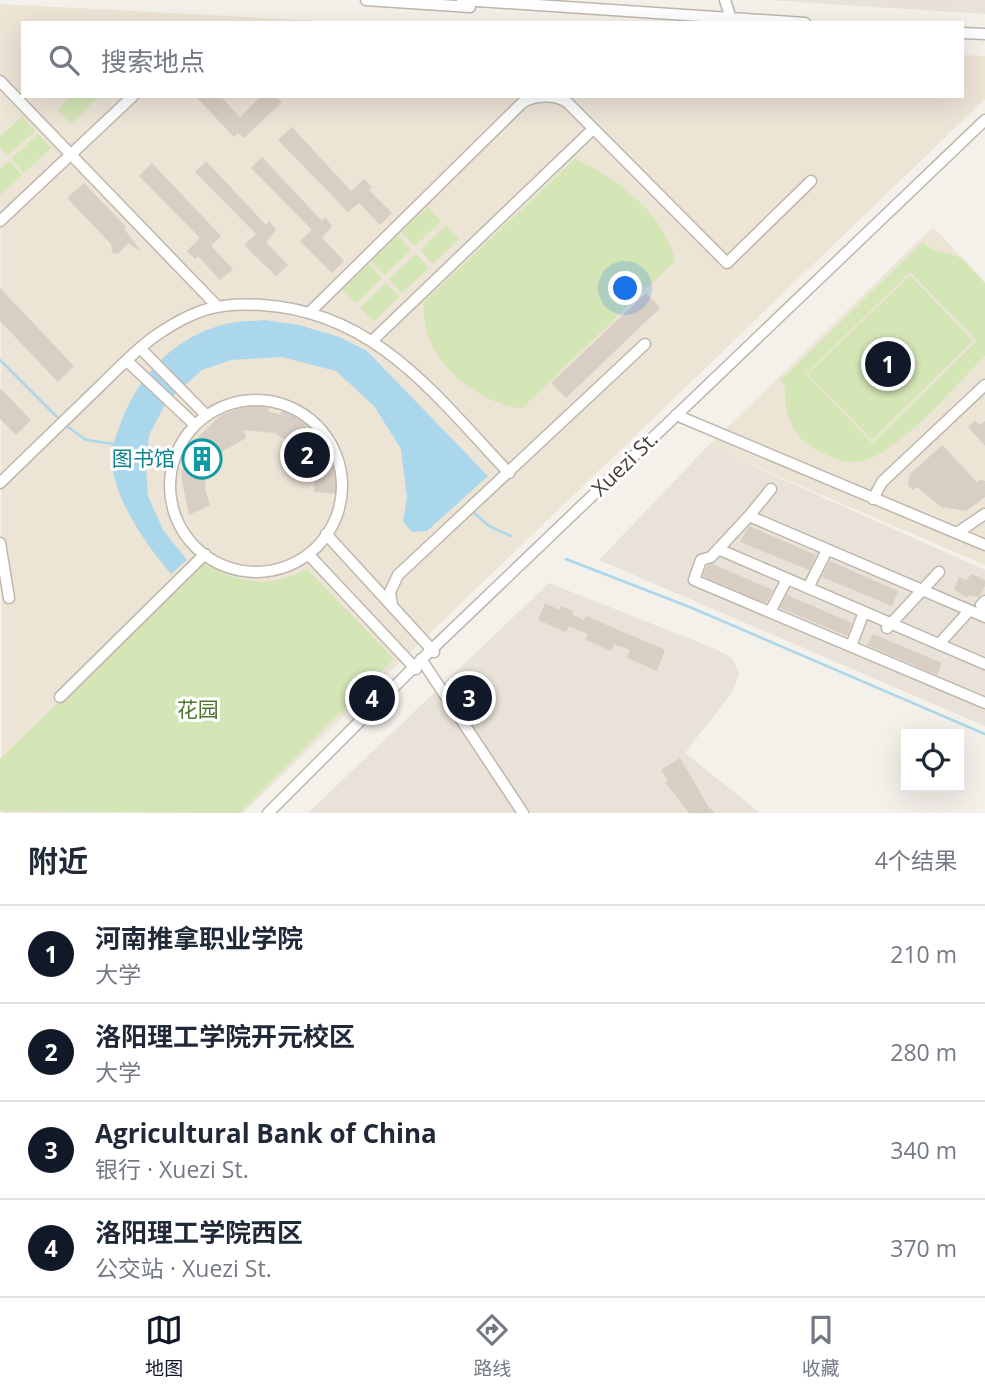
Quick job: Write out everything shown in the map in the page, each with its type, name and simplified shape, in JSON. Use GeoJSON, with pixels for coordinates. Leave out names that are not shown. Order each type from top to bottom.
{"type":"FeatureCollection","features":[{"type":"Feature","properties":{"kind":"street"},"geometry":{"type":"LineString","coordinates":[[366,0],[676,21]]}},
{"type":"Feature","properties":{"kind":"street"},"geometry":{"type":"LineString","coordinates":[[462,0],[756,21]]}},
{"type":"Feature","properties":{"kind":"street"},"geometry":{"type":"LineString","coordinates":[[725,0],[731,20]]}},
{"type":"Feature","properties":{"kind":"street"},"geometry":{"type":"LineString","coordinates":[[964,33],[985,34]]}},
{"type":"Feature","properties":{"kind":"street"},"geometry":{"type":"LineString","coordinates":[[964,39],[985,41]]}},
{"type":"Feature","properties":{"kind":"street"},"geometry":{"type":"LineString","coordinates":[[0,80],[216,305]]}},
{"type":"Feature","properties":{"kind":"street"},"geometry":{"type":"LineString","coordinates":[[0,221],[131,98]]}},
{"type":"Feature","properties":{"kind":"street"},"geometry":{"type":"LineString","coordinates":[[311,311],[527,100],[561,98],[727,263],[811,181]]}},
{"type":"Feature","properties":{"kind":"street","name":"Xuezi St."},"geometry":{"type":"LineString","coordinates":[[270,813],[418,664],[985,122]]}},
{"type":"Feature","properties":{"kind":"street"},"geometry":{"type":"LineString","coordinates":[[373,340],[593,129]]}},
{"type":"Feature","properties":{"kind":"street"},"geometry":{"type":"LineString","coordinates":[[0,483],[140,348],[179,321],[216,305],[276,306],[311,311],[335,319],[373,340],[442,403],[509,473]]}},
{"type":"Feature","properties":{"kind":"street"},"geometry":{"type":"LineString","coordinates":[[391,605],[391,587],[398,575],[645,344]]}},
{"type":"Feature","properties":{"kind":"street"},"geometry":{"type":"LineString","coordinates":[[140,348],[205,414]]}},
{"type":"Feature","properties":{"kind":"street"},"geometry":{"type":"LineString","coordinates":[[127,361],[194,425]]}},
{"type":"Feature","properties":{"kind":"street"},"geometry":{"type":"LineString","coordinates":[[873,499],[882,482],[985,385]]}},
{"type":"Feature","properties":{"kind":"street"},"geometry":{"type":"LineString","coordinates":[[254,400],[286,404],[311,419],[334,448],[343,481],[343,500],[326,534],[309,555],[290,567],[267,573],[233,570],[205,554],[177,518],[170,494],[174,459],[194,425],[205,414],[227,403],[254,400]]}},
{"type":"Feature","properties":{"kind":"street"},"geometry":{"type":"LineString","coordinates":[[678,417],[985,545]]}},
{"type":"Feature","properties":{"kind":"street"},"geometry":{"type":"LineString","coordinates":[[771,489],[711,557],[701,560],[694,580],[985,703]]}},
{"type":"Feature","properties":{"kind":"street"},"geometry":{"type":"LineString","coordinates":[[957,533],[985,514]]}},
{"type":"Feature","properties":{"kind":"street"},"geometry":{"type":"LineString","coordinates":[[748,516],[984,617]]}},
{"type":"Feature","properties":{"kind":"street"},"geometry":{"type":"LineString","coordinates":[[326,534],[433,650]]}},
{"type":"Feature","properties":{"kind":"street"},"geometry":{"type":"LineString","coordinates":[[0,543],[9,598]]}},
{"type":"Feature","properties":{"kind":"street"},"geometry":{"type":"LineString","coordinates":[[718,549],[864,612],[888,626],[985,664]]}},
{"type":"Feature","properties":{"kind":"street"},"geometry":{"type":"LineString","coordinates":[[808,588],[827,550]]}},
{"type":"Feature","properties":{"kind":"street"},"geometry":{"type":"LineString","coordinates":[[60,697],[205,554]]}},
{"type":"Feature","properties":{"kind":"street"},"geometry":{"type":"LineString","coordinates":[[309,555],[418,664],[523,813]]}},
{"type":"Feature","properties":{"kind":"street"},"geometry":{"type":"LineString","coordinates":[[888,626],[939,572]]}},
{"type":"Feature","properties":{"kind":"street"},"geometry":{"type":"LineString","coordinates":[[770,612],[787,579]]}},
{"type":"Feature","properties":{"kind":"street"},"geometry":{"type":"LineString","coordinates":[[984,617],[981,605],[985,601]]}},
{"type":"Feature","properties":{"kind":"street"},"geometry":{"type":"LineString","coordinates":[[939,644],[969,611]]}},
{"type":"Feature","properties":{"kind":"street"},"geometry":{"type":"LineString","coordinates":[[851,646],[864,612]]}},
{"type":"Feature","properties":{"kind":"shaded area"},"geometry":{"type":"Polygon","coordinates":[[[767,0],[985,0],[985,14],[767,0]]]}},
{"type":"Feature","properties":{"kind":"shaded area"},"geometry":{"type":"Polygon","coordinates":[[[0,4],[320,21],[21,21],[21,98],[964,98],[964,55],[985,56],[985,99],[243,813],[2,813],[0,4]]]}},
{"type":"Feature","properties":{"kind":"shaded area"},"geometry":{"type":"Polygon","coordinates":[[[933,227],[985,282],[985,565],[708,446],[933,227]]]}},
{"type":"Feature","properties":{"kind":"shaded area"},"geometry":{"type":"Polygon","coordinates":[[[708,446],[985,570],[985,726],[599,560],[708,446]]]}},
{"type":"Feature","properties":{"kind":"shaded area"},"geometry":{"type":"Polygon","coordinates":[[[549,583],[718,650],[733,659],[739,674],[733,691],[685,753],[760,813],[308,813],[549,583]]]}},
{"type":"Feature","properties":{"kind":"green space"},"geometry":{"type":"Polygon","coordinates":[[[69,98],[97,98],[71,124],[57,110],[69,98]]]}},
{"type":"Feature","properties":{"kind":"green space"},"geometry":{"type":"Polygon","coordinates":[[[22,116],[35,131],[8,155],[0,147],[0,137],[22,116]]]}},
{"type":"Feature","properties":{"kind":"green space"},"geometry":{"type":"Polygon","coordinates":[[[38,134],[51,148],[24,173],[11,159],[38,134]]]}},
{"type":"Feature","properties":{"kind":"green space"},"geometry":{"type":"Polygon","coordinates":[[[575,159],[607,176],[637,199],[661,228],[675,261],[521,409],[484,396],[452,373],[430,341],[424,302],[575,159]]]}},
{"type":"Feature","properties":{"kind":"green space"},"geometry":{"type":"Polygon","coordinates":[[[9,161],[22,175],[0,196],[0,169],[9,161]]]}},
{"type":"Feature","properties":{"kind":"green space"},"geometry":{"type":"Polygon","coordinates":[[[428,207],[441,221],[415,246],[401,232],[428,207]]]}},
{"type":"Feature","properties":{"kind":"green space"},"geometry":{"type":"Polygon","coordinates":[[[446,225],[459,239],[433,264],[420,250],[446,225]]]}},
{"type":"Feature","properties":{"kind":"green space"},"geometry":{"type":"Polygon","coordinates":[[[398,236],[411,250],[385,275],[371,261],[398,236]]]}},
{"type":"Feature","properties":{"kind":"green space"},"geometry":{"type":"Polygon","coordinates":[[[923,242],[931,248],[960,258],[985,284],[985,356],[904,437],[867,459],[851,462],[841,460],[804,442],[793,428],[785,403],[785,385],[780,381],[923,242]],[[910,272],[806,374],[872,443],[977,341],[910,272]]]}},
{"type":"Feature","properties":{"kind":"green space"},"geometry":{"type":"Polygon","coordinates":[[[416,254],[429,268],[402,293],[389,279],[416,254]]]}},
{"type":"Feature","properties":{"kind":"green space"},"geometry":{"type":"Polygon","coordinates":[[[369,264],[382,278],[356,303],[342,289],[369,264]]]}},
{"type":"Feature","properties":{"kind":"green space"},"geometry":{"type":"Polygon","coordinates":[[[910,275],[973,341],[872,440],[808,374],[910,275]]]}},
{"type":"Feature","properties":{"kind":"green space"},"geometry":{"type":"Polygon","coordinates":[[[386,283],[399,297],[373,322],[360,308],[386,283]]]}},
{"type":"Feature","properties":{"kind":"green space","name":"花园"},"geometry":{"type":"Polygon","coordinates":[[[203,563],[230,576],[254,581],[279,579],[307,569],[394,659],[240,813],[0,811],[0,759],[203,563]]]}},
{"type":"Feature","properties":{"kind":"water"},"geometry":{"type":"Polygon","coordinates":[[[264,320],[299,325],[339,337],[367,351],[488,476],[427,531],[412,532],[403,522],[407,497],[401,449],[374,406],[336,371],[282,357],[231,360],[202,370],[167,401],[149,435],[146,469],[148,496],[163,530],[187,560],[171,574],[150,548],[122,501],[113,467],[114,441],[125,413],[144,379],[170,352],[186,340],[222,325],[264,320]]]}},
{"type":"Feature","properties":{"kind":"building"},"geometry":{"type":"Polygon","coordinates":[[[197,98],[222,98],[240,117],[259,98],[277,98],[282,102],[244,138],[238,133],[234,137],[197,98]]]}},
{"type":"Feature","properties":{"kind":"building"},"geometry":{"type":"Polygon","coordinates":[[[292,127],[351,191],[364,179],[372,187],[369,190],[392,213],[380,225],[359,203],[348,212],[278,140],[292,127]]]}},
{"type":"Feature","properties":{"kind":"building"},"geometry":{"type":"Polygon","coordinates":[[[262,157],[322,221],[325,217],[332,226],[322,238],[344,261],[332,273],[300,241],[312,230],[251,168],[262,157]]]}},
{"type":"Feature","properties":{"kind":"building"},"geometry":{"type":"Polygon","coordinates":[[[206,161],[266,225],[269,221],[276,230],[266,242],[288,265],[276,276],[244,245],[256,234],[195,172],[206,161]]]}},
{"type":"Feature","properties":{"kind":"building"},"geometry":{"type":"Polygon","coordinates":[[[152,163],[221,236],[211,246],[233,269],[220,280],[198,256],[195,259],[187,251],[200,238],[139,176],[152,163]]]}},
{"type":"Feature","properties":{"kind":"building"},"geometry":{"type":"Polygon","coordinates":[[[84,183],[126,227],[124,229],[142,252],[128,243],[118,254],[112,253],[111,244],[67,198],[84,183]]]}},
{"type":"Feature","properties":{"kind":"building"},"geometry":{"type":"Polygon","coordinates":[[[0,288],[74,366],[58,382],[0,321],[0,288]]]}},
{"type":"Feature","properties":{"kind":"building"},"geometry":{"type":"Polygon","coordinates":[[[646,293],[660,308],[566,398],[551,383],[646,293]]]}},
{"type":"Feature","properties":{"kind":"building"},"geometry":{"type":"Polygon","coordinates":[[[0,388],[31,420],[16,435],[0,419],[0,388]]]}},
{"type":"Feature","properties":{"kind":"building","name":"图书馆"},"geometry":{"type":"Polygon","coordinates":[[[248,406],[269,406],[268,411],[280,415],[283,408],[286,409],[317,431],[297,448],[275,433],[244,430],[246,438],[223,451],[217,466],[207,462],[205,489],[210,505],[189,515],[181,476],[189,446],[221,415],[248,406]]]}},
{"type":"Feature","properties":{"kind":"building"},"geometry":{"type":"Polygon","coordinates":[[[975,420],[980,425],[985,421],[985,446],[968,427],[975,420]]]}},
{"type":"Feature","properties":{"kind":"building"},"geometry":{"type":"Polygon","coordinates":[[[325,440],[337,467],[338,494],[314,492],[315,478],[308,478],[302,455],[325,440]]]}},
{"type":"Feature","properties":{"kind":"building"},"geometry":{"type":"Polygon","coordinates":[[[942,445],[977,482],[985,481],[985,497],[966,511],[941,507],[917,487],[913,490],[908,485],[910,474],[942,445]]]}},
{"type":"Feature","properties":{"kind":"building"},"geometry":{"type":"Polygon","coordinates":[[[749,526],[816,555],[809,570],[740,542],[749,526]]]}},
{"type":"Feature","properties":{"kind":"building"},"geometry":{"type":"Polygon","coordinates":[[[830,561],[898,591],[892,606],[822,577],[830,561]]]}},
{"type":"Feature","properties":{"kind":"building"},"geometry":{"type":"Polygon","coordinates":[[[712,564],[773,590],[766,603],[703,576],[707,566],[712,564]]]}},
{"type":"Feature","properties":{"kind":"building"},"geometry":{"type":"Polygon","coordinates":[[[972,574],[985,580],[985,586],[979,597],[969,595],[967,598],[954,589],[959,577],[966,580],[972,574]]]}},
{"type":"Feature","properties":{"kind":"building"},"geometry":{"type":"Polygon","coordinates":[[[787,595],[852,623],[847,636],[780,608],[787,595]]]}},
{"type":"Feature","properties":{"kind":"building"},"geometry":{"type":"Polygon","coordinates":[[[545,603],[559,610],[561,606],[584,620],[586,616],[665,650],[657,671],[627,658],[630,650],[614,644],[611,651],[586,640],[588,634],[569,626],[566,632],[538,620],[545,603]]]}},
{"type":"Feature","properties":{"kind":"building"},"geometry":{"type":"Polygon","coordinates":[[[873,634],[942,663],[937,675],[867,645],[873,634]]]}},
{"type":"Feature","properties":{"kind":"building"},"geometry":{"type":"Polygon","coordinates":[[[680,758],[708,806],[715,813],[689,813],[665,782],[668,780],[661,770],[680,758]]]}},
{"type":"Feature","properties":{"kind":"waterway"},"geometry":{"type":"LineString","coordinates":[[0,360],[59,419]]}},
{"type":"Feature","properties":{"kind":"waterway"},"geometry":{"type":"LineString","coordinates":[[64,424],[86,440],[114,444]]}},
{"type":"Feature","properties":{"kind":"waterway"},"geometry":{"type":"LineString","coordinates":[[471,510],[489,526],[511,536]]}},
{"type":"Feature","properties":{"kind":"waterway"},"geometry":{"type":"LineString","coordinates":[[566,559],[692,608],[985,734]]}},
{"type":"Feature","properties":{"kind":"place","name":"河南推拿职业学院"},"geometry":{"type":"Point","coordinates":[888,364]}},
{"type":"Feature","properties":{"kind":"place","name":"洛阳理工学院开元校区"},"geometry":{"type":"Point","coordinates":[307,455]}},
{"type":"Feature","properties":{"kind":"place","name":"图书馆"},"geometry":{"type":"Point","coordinates":[202,459]}},
{"type":"Feature","properties":{"kind":"place","name":"洛阳理工学院西区"},"geometry":{"type":"Point","coordinates":[372,698]}},
{"type":"Feature","properties":{"kind":"place","name":"Agricultural Bank of China"},"geometry":{"type":"Point","coordinates":[469,698]}}]}
